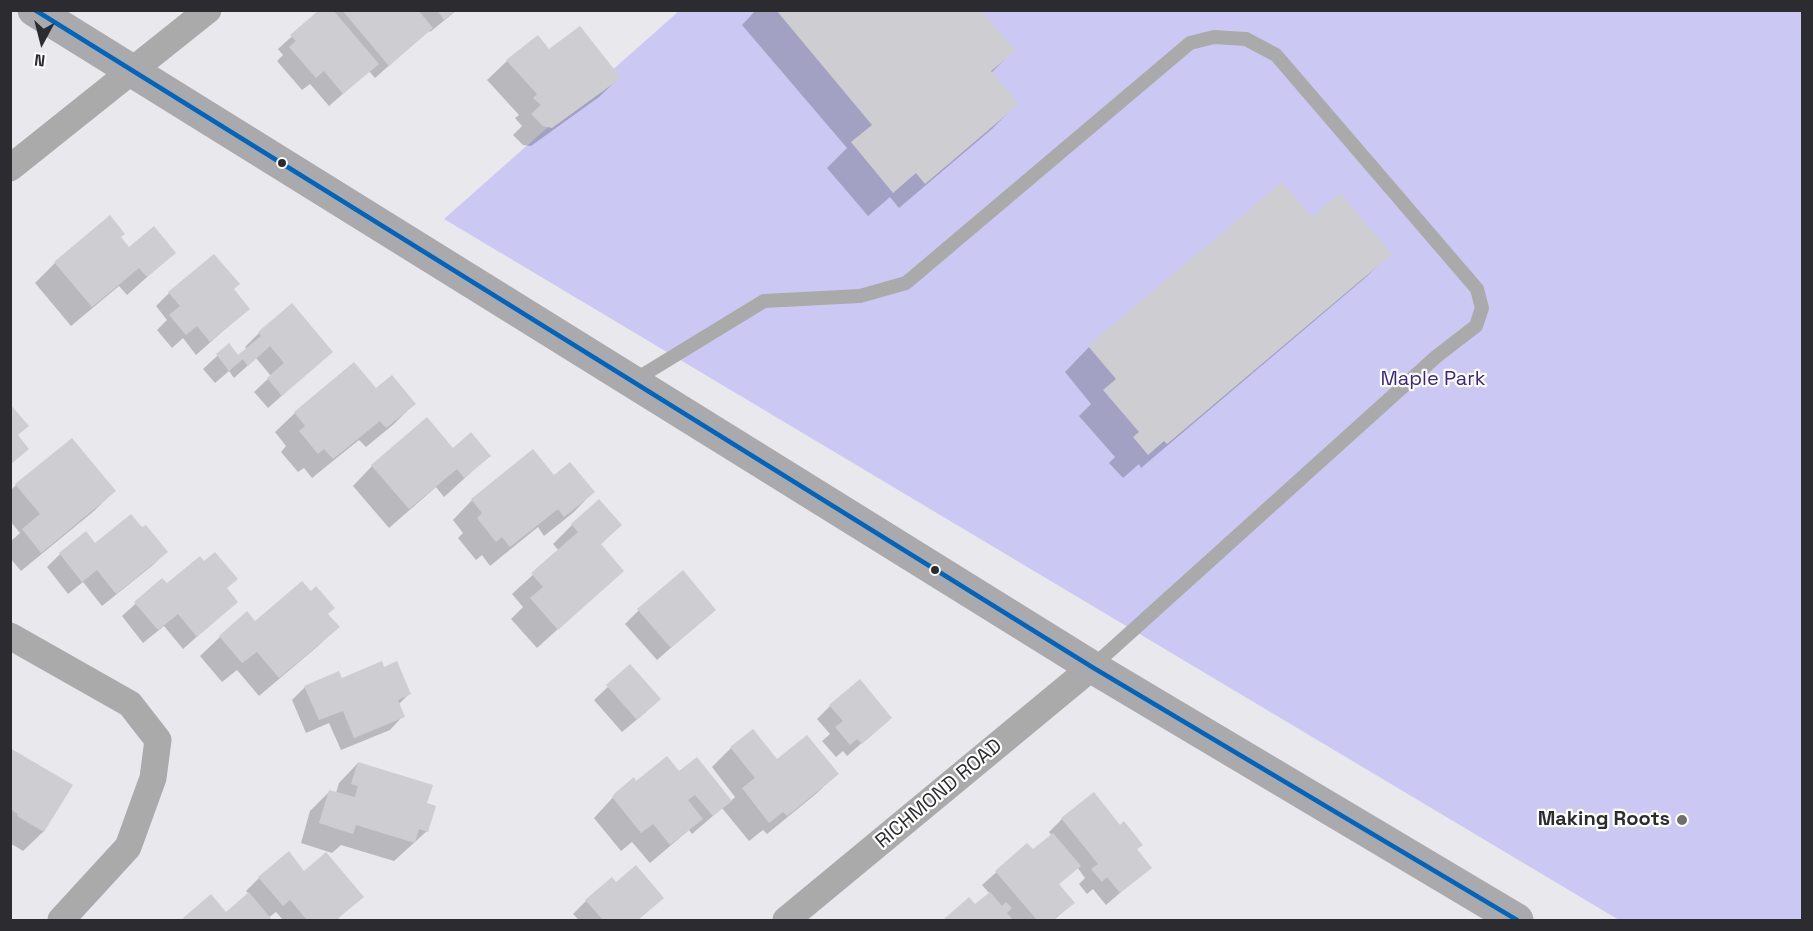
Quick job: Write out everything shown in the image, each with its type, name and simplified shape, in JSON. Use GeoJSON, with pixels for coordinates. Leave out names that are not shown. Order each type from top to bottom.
{"type":"FeatureCollection","features":[{"type":"Feature","properties":{"kind":"main road"},"geometry":{"type":"LineString","coordinates":[[34,10],[1092,667],[1517,921]]}},
{"type":"Feature","properties":{"kind":"street"},"geometry":{"type":"LineString","coordinates":[[10,168],[208,10]]}},
{"type":"Feature","properties":{"kind":"street"},"geometry":{"type":"LineString","coordinates":[[10,636],[130,704],[158,740],[153,778],[128,847],[61,921]]}},
{"type":"Feature","properties":{"kind":"street","name":"RICHMOND ROAD"},"geometry":{"type":"LineString","coordinates":[[786,921],[1092,667]]}},
{"type":"Feature","properties":{"kind":"lane"},"geometry":{"type":"LineString","coordinates":[[633,381],[764,301],[860,296],[906,283],[1190,43],[1214,37],[1246,39],[1276,54],[1477,288],[1482,308],[1476,326],[1437,356],[1092,667]]}},
{"type":"Feature","properties":{"kind":"green space","name":"Maple Park"},"geometry":{"type":"Polygon","coordinates":[[[679,11],[1802,11],[1802,920],[1619,920],[444,219],[679,11]]]}},
{"type":"Feature","properties":{"kind":"building"},"geometry":{"type":"Polygon","coordinates":[[[319,10],[333,10],[379,64],[343,94],[324,71],[316,78],[289,47],[296,41],[290,35],[319,10]]]}},
{"type":"Feature","properties":{"kind":"building"},"geometry":{"type":"Polygon","coordinates":[[[342,10],[418,10],[433,28],[389,66],[342,10]]]}},
{"type":"Feature","properties":{"kind":"building"},"geometry":{"type":"Polygon","coordinates":[[[437,10],[456,10],[444,20],[437,10]]]}},
{"type":"Feature","properties":{"kind":"building"},"geometry":{"type":"Polygon","coordinates":[[[776,10],[981,10],[1015,51],[991,71],[1019,104],[925,184],[916,173],[893,193],[851,142],[872,125],[776,10]]]}},
{"type":"Feature","properties":{"kind":"building"},"geometry":{"type":"Polygon","coordinates":[[[580,26],[621,78],[552,128],[543,126],[531,114],[541,105],[533,98],[537,94],[506,60],[538,35],[549,49],[580,26]]]}},
{"type":"Feature","properties":{"kind":"building"},"geometry":{"type":"Polygon","coordinates":[[[1282,182],[1312,217],[1340,193],[1392,254],[1167,444],[1164,441],[1148,455],[1133,437],[1139,432],[1103,390],[1116,379],[1088,346],[1282,182]]]}},
{"type":"Feature","properties":{"kind":"building"},"geometry":{"type":"Polygon","coordinates":[[[110,215],[125,234],[121,237],[129,247],[154,226],[176,253],[147,277],[139,268],[92,307],[54,262],[110,215]]]}},
{"type":"Feature","properties":{"kind":"building"},"geometry":{"type":"Polygon","coordinates":[[[214,254],[240,284],[234,289],[250,309],[210,342],[197,326],[186,335],[169,315],[180,306],[168,292],[214,254]]]}},
{"type":"Feature","properties":{"kind":"building"},"geometry":{"type":"Polygon","coordinates":[[[292,303],[333,352],[282,396],[267,378],[284,363],[270,346],[248,366],[243,359],[229,371],[216,354],[229,343],[238,355],[261,336],[258,332],[292,303]]]}},
{"type":"Feature","properties":{"kind":"building"},"geometry":{"type":"Polygon","coordinates":[[[354,362],[376,388],[392,375],[416,404],[386,428],[380,421],[333,459],[324,449],[318,454],[299,431],[305,426],[294,412],[354,362]]]}},
{"type":"Feature","properties":{"kind":"building"},"geometry":{"type":"Polygon","coordinates":[[[10,404],[29,426],[18,435],[29,449],[10,465],[10,404]]]}},
{"type":"Feature","properties":{"kind":"building"},"geometry":{"type":"Polygon","coordinates":[[[427,417],[453,448],[471,432],[491,456],[464,478],[457,469],[409,509],[371,465],[427,417]]]}},
{"type":"Feature","properties":{"kind":"building"},"geometry":{"type":"Polygon","coordinates":[[[72,438],[116,491],[41,553],[22,529],[40,514],[15,484],[72,438]]]}},
{"type":"Feature","properties":{"kind":"building"},"geometry":{"type":"Polygon","coordinates":[[[533,449],[554,475],[570,462],[595,492],[564,517],[558,509],[510,547],[502,537],[496,542],[477,518],[482,513],[471,499],[533,449]]]}},
{"type":"Feature","properties":{"kind":"building"},"geometry":{"type":"Polygon","coordinates":[[[599,499],[622,525],[601,544],[624,571],[558,630],[530,598],[543,587],[531,573],[578,532],[571,524],[599,499]]]}},
{"type":"Feature","properties":{"kind":"building"},"geometry":{"type":"Polygon","coordinates":[[[131,514],[142,527],[146,525],[168,552],[116,594],[97,570],[82,582],[59,553],[86,531],[95,543],[131,514]]]}},
{"type":"Feature","properties":{"kind":"building"},"geometry":{"type":"Polygon","coordinates":[[[215,552],[238,579],[227,588],[238,602],[197,637],[178,614],[158,630],[134,602],[162,578],[167,583],[200,556],[204,561],[215,552]]]}},
{"type":"Feature","properties":{"kind":"building"},"geometry":{"type":"Polygon","coordinates":[[[683,570],[716,610],[671,648],[637,609],[683,570]]]}},
{"type":"Feature","properties":{"kind":"building"},"geometry":{"type":"Polygon","coordinates":[[[302,581],[311,591],[316,586],[335,608],[328,614],[340,627],[279,678],[257,652],[242,663],[219,636],[247,611],[255,621],[302,581]]]}},
{"type":"Feature","properties":{"kind":"building"},"geometry":{"type":"Polygon","coordinates":[[[382,661],[384,667],[397,661],[411,694],[398,700],[405,717],[354,738],[343,711],[319,720],[304,686],[339,671],[342,678],[382,661]]]}},
{"type":"Feature","properties":{"kind":"building"},"geometry":{"type":"Polygon","coordinates":[[[630,664],[661,699],[637,720],[606,685],[630,664]]]}},
{"type":"Feature","properties":{"kind":"building"},"geometry":{"type":"Polygon","coordinates":[[[860,679],[892,718],[862,744],[857,739],[850,745],[835,727],[843,721],[829,705],[860,679]]]}},
{"type":"Feature","properties":{"kind":"building"},"geometry":{"type":"Polygon","coordinates":[[[753,729],[777,759],[807,735],[839,774],[787,816],[783,812],[769,823],[742,788],[755,778],[730,747],[753,729]]]}},
{"type":"Feature","properties":{"kind":"building"},"geometry":{"type":"Polygon","coordinates":[[[10,748],[73,785],[44,832],[17,816],[18,814],[10,809],[10,748]]]}},
{"type":"Feature","properties":{"kind":"building"},"geometry":{"type":"Polygon","coordinates":[[[667,756],[679,771],[697,757],[732,801],[713,816],[695,795],[688,800],[703,819],[670,845],[653,824],[641,833],[612,797],[634,777],[636,781],[667,756]]]}},
{"type":"Feature","properties":{"kind":"building"},"geometry":{"type":"Polygon","coordinates":[[[358,762],[433,785],[427,803],[436,806],[428,832],[419,829],[415,843],[356,825],[353,834],[319,823],[329,790],[355,797],[358,786],[351,784],[358,762]]]}},
{"type":"Feature","properties":{"kind":"building"},"geometry":{"type":"Polygon","coordinates":[[[1094,792],[1120,825],[1124,821],[1143,845],[1137,849],[1152,868],[1120,893],[1107,877],[1102,882],[1091,869],[1098,864],[1061,818],[1094,792]]]}},
{"type":"Feature","properties":{"kind":"building"},"geometry":{"type":"Polygon","coordinates":[[[1053,833],[1081,866],[1059,884],[1075,903],[1053,920],[1037,920],[995,871],[1027,843],[1033,849],[1053,833]]]}},
{"type":"Feature","properties":{"kind":"building"},"geometry":{"type":"Polygon","coordinates":[[[289,851],[304,871],[326,852],[364,897],[336,920],[307,920],[290,900],[283,906],[258,877],[289,851]]]}},
{"type":"Feature","properties":{"kind":"building"},"geometry":{"type":"Polygon","coordinates":[[[636,865],[664,898],[638,920],[603,920],[585,900],[612,877],[616,882],[636,865]]]}},
{"type":"Feature","properties":{"kind":"building"},"geometry":{"type":"Polygon","coordinates":[[[249,892],[272,920],[185,920],[183,918],[211,894],[226,912],[249,892]]]}},
{"type":"Feature","properties":{"kind":"building"},"geometry":{"type":"Polygon","coordinates":[[[990,892],[1002,906],[1006,902],[1012,908],[1007,913],[1013,920],[944,919],[969,897],[975,904],[990,892]]]}},
{"type":"Feature","properties":{"kind":"transit line"},"geometry":{"type":"LineString","coordinates":[[35,10],[1092,667],[1517,920]]}},
{"type":"Feature","properties":{"kind":"place","name":"Making Roots"},"geometry":{"type":"Point","coordinates":[1682,820]}}]}
